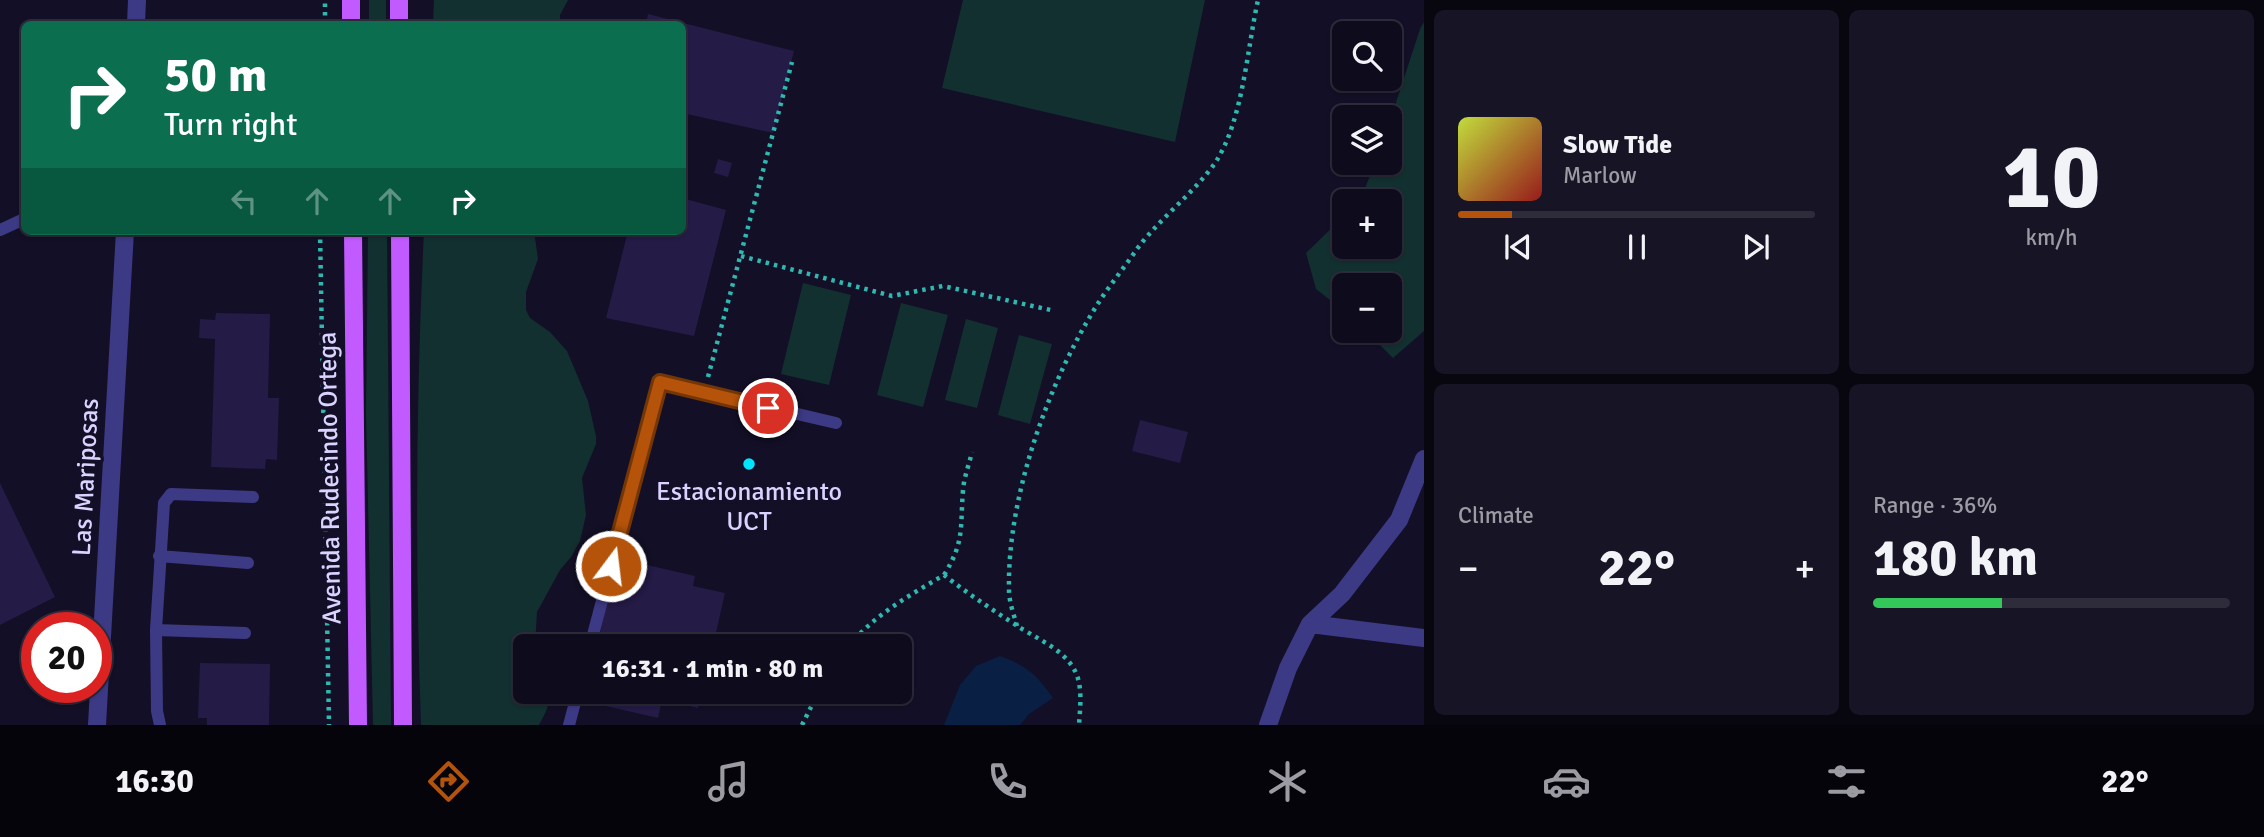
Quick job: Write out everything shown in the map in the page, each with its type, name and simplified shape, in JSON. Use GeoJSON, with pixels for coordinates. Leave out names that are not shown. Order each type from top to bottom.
{"type":"FeatureCollection","features":[{"type":"Feature","properties":{"kind":"main road"},"geometry":{"type":"LineString","coordinates":[[351,0],[351,21]]}},
{"type":"Feature","properties":{"kind":"main road"},"geometry":{"type":"LineString","coordinates":[[399,0],[399,21]]}},
{"type":"Feature","properties":{"kind":"main road","name":"Avenida Rudecindo Ortega"},"geometry":{"type":"LineString","coordinates":[[353,235],[358,725]]}},
{"type":"Feature","properties":{"kind":"main road"},"geometry":{"type":"LineString","coordinates":[[400,235],[402,725]]}},
{"type":"Feature","properties":{"kind":"street"},"geometry":{"type":"LineString","coordinates":[[136,21],[137,0]]}},
{"type":"Feature","properties":{"kind":"street","name":"Las Mariposas"},"geometry":{"type":"LineString","coordinates":[[97,725],[125,235]]}},
{"type":"Feature","properties":{"kind":"street"},"geometry":{"type":"LineString","coordinates":[[1268,725],[1288,668],[1310,624],[1342,594],[1399,520],[1424,459]]}},
{"type":"Feature","properties":{"kind":"street"},"geometry":{"type":"LineString","coordinates":[[1310,624],[1424,638]]}},
{"type":"Feature","properties":{"kind":"lane"},"geometry":{"type":"LineString","coordinates":[[0,230],[21,220]]}},
{"type":"Feature","properties":{"kind":"lane"},"geometry":{"type":"LineString","coordinates":[[593,634],[660,382],[836,423]]}},
{"type":"Feature","properties":{"kind":"lane"},"geometry":{"type":"LineString","coordinates":[[160,725],[157,711],[156,630],[164,503],[171,494],[253,497]]}},
{"type":"Feature","properties":{"kind":"lane"},"geometry":{"type":"LineString","coordinates":[[159,556],[247,563]]}},
{"type":"Feature","properties":{"kind":"lane"},"geometry":{"type":"LineString","coordinates":[[156,630],[245,633]]}},
{"type":"Feature","properties":{"kind":"lane"},"geometry":{"type":"LineString","coordinates":[[569,725],[575,704]]}},
{"type":"Feature","properties":{"kind":"path"},"geometry":{"type":"LineString","coordinates":[[325,0],[325,21]]}},
{"type":"Feature","properties":{"kind":"path"},"geometry":{"type":"LineString","coordinates":[[1017,626],[1008,593],[1016,510],[1039,429],[1063,367],[1097,305],[1139,246],[1215,162],[1233,124],[1258,0]]}},
{"type":"Feature","properties":{"kind":"path"},"geometry":{"type":"LineString","coordinates":[[708,378],[792,62]]}},
{"type":"Feature","properties":{"kind":"path"},"geometry":{"type":"LineString","coordinates":[[320,235],[329,725]]}},
{"type":"Feature","properties":{"kind":"path"},"geometry":{"type":"LineString","coordinates":[[741,256],[892,296],[943,286],[1055,311]]}},
{"type":"Feature","properties":{"kind":"path"},"geometry":{"type":"LineString","coordinates":[[858,634],[893,606],[944,575],[961,543],[964,487],[972,452]]}},
{"type":"Feature","properties":{"kind":"path"},"geometry":{"type":"LineString","coordinates":[[944,575],[1065,659],[1075,671],[1080,690],[1079,725]]}},
{"type":"Feature","properties":{"kind":"path"},"geometry":{"type":"LineString","coordinates":[[802,725],[812,704]]}},
{"type":"Feature","properties":{"kind":"green space"},"geometry":{"type":"Polygon","coordinates":[[[369,0],[386,0],[386,21],[369,21],[369,0]]]}},
{"type":"Feature","properties":{"kind":"green space"},"geometry":{"type":"Polygon","coordinates":[[[434,0],[568,0],[560,15],[560,21],[433,21],[434,0]]]}},
{"type":"Feature","properties":{"kind":"green space"},"geometry":{"type":"Polygon","coordinates":[[[963,0],[1205,0],[1175,142],[942,88],[963,0]]]}},
{"type":"Feature","properties":{"kind":"green space"},"geometry":{"type":"Polygon","coordinates":[[[1424,22],[1424,331],[1393,358],[1378,343],[1402,343],[1402,273],[1332,273],[1332,302],[1316,289],[1306,253],[1332,228],[1332,259],[1402,259],[1402,189],[1365,189],[1370,175],[1402,175],[1402,105],[1395,105],[1402,91],[1424,22]]]}},
{"type":"Feature","properties":{"kind":"green space"},"geometry":{"type":"Polygon","coordinates":[[[368,235],[387,235],[391,725],[373,725],[366,413],[368,235]]]}},
{"type":"Feature","properties":{"kind":"green space"},"geometry":{"type":"Polygon","coordinates":[[[424,235],[535,235],[538,259],[526,292],[526,310],[530,318],[550,332],[567,351],[588,401],[596,436],[596,444],[582,478],[586,515],[580,541],[537,612],[536,634],[513,634],[513,704],[548,704],[539,725],[421,725],[417,478],[424,235]]]}},
{"type":"Feature","properties":{"kind":"green space"},"geometry":{"type":"Polygon","coordinates":[[[803,283],[851,295],[829,385],[781,374],[803,283]]]}},
{"type":"Feature","properties":{"kind":"green space"},"geometry":{"type":"Polygon","coordinates":[[[901,303],[948,315],[923,407],[877,395],[901,303]]]}},
{"type":"Feature","properties":{"kind":"green space"},"geometry":{"type":"Polygon","coordinates":[[[966,319],[998,328],[977,408],[945,400],[966,319]]]}},
{"type":"Feature","properties":{"kind":"green space"},"geometry":{"type":"Polygon","coordinates":[[[1019,335],[1052,344],[1030,424],[998,415],[1019,335]]]}},
{"type":"Feature","properties":{"kind":"water"},"geometry":{"type":"Polygon","coordinates":[[[1000,656],[1030,672],[1053,698],[1029,714],[1020,725],[944,725],[960,685],[976,666],[1000,656]]]}},
{"type":"Feature","properties":{"kind":"building"},"geometry":{"type":"Polygon","coordinates":[[[648,14],[676,21],[647,21],[648,14]]]}},
{"type":"Feature","properties":{"kind":"building"},"geometry":{"type":"Polygon","coordinates":[[[686,24],[794,51],[773,133],[686,114],[686,24]]]}},
{"type":"Feature","properties":{"kind":"building"},"geometry":{"type":"Polygon","coordinates":[[[718,159],[732,163],[728,177],[714,173],[718,159]]]}},
{"type":"Feature","properties":{"kind":"building"},"geometry":{"type":"Polygon","coordinates":[[[686,199],[726,210],[694,336],[606,318],[627,235],[686,235],[686,199]]]}},
{"type":"Feature","properties":{"kind":"building"},"geometry":{"type":"Polygon","coordinates":[[[216,313],[270,314],[268,398],[279,398],[277,460],[266,459],[265,469],[211,467],[215,339],[199,338],[200,319],[215,320],[216,313]]]}},
{"type":"Feature","properties":{"kind":"building"},"geometry":{"type":"Polygon","coordinates":[[[1140,420],[1188,432],[1180,463],[1132,451],[1140,420]]]}},
{"type":"Feature","properties":{"kind":"building"},"geometry":{"type":"Polygon","coordinates":[[[0,483],[55,597],[0,625],[0,483]]]}},
{"type":"Feature","properties":{"kind":"building"},"geometry":{"type":"Polygon","coordinates":[[[617,558],[695,576],[693,586],[725,593],[716,634],[600,634],[617,558]]]}},
{"type":"Feature","properties":{"kind":"building"},"geometry":{"type":"Polygon","coordinates":[[[200,663],[270,664],[269,725],[207,725],[207,718],[198,718],[200,663]]]}},
{"type":"Feature","properties":{"kind":"building"},"geometry":{"type":"Polygon","coordinates":[[[597,704],[661,704],[658,718],[597,704]]]}},
{"type":"Feature","properties":{"kind":"building"},"geometry":{"type":"Polygon","coordinates":[[[680,704],[699,704],[698,708],[680,704]]]}},
{"type":"Feature","properties":{"kind":"place","name":"Estacionamiento UCT"},"geometry":{"type":"Point","coordinates":[749,464]}},
{"type":"Feature","properties":{"kind":"route"},"geometry":{"type":"LineString","coordinates":[[611,566],[660,382],[768,408]]}}]}
